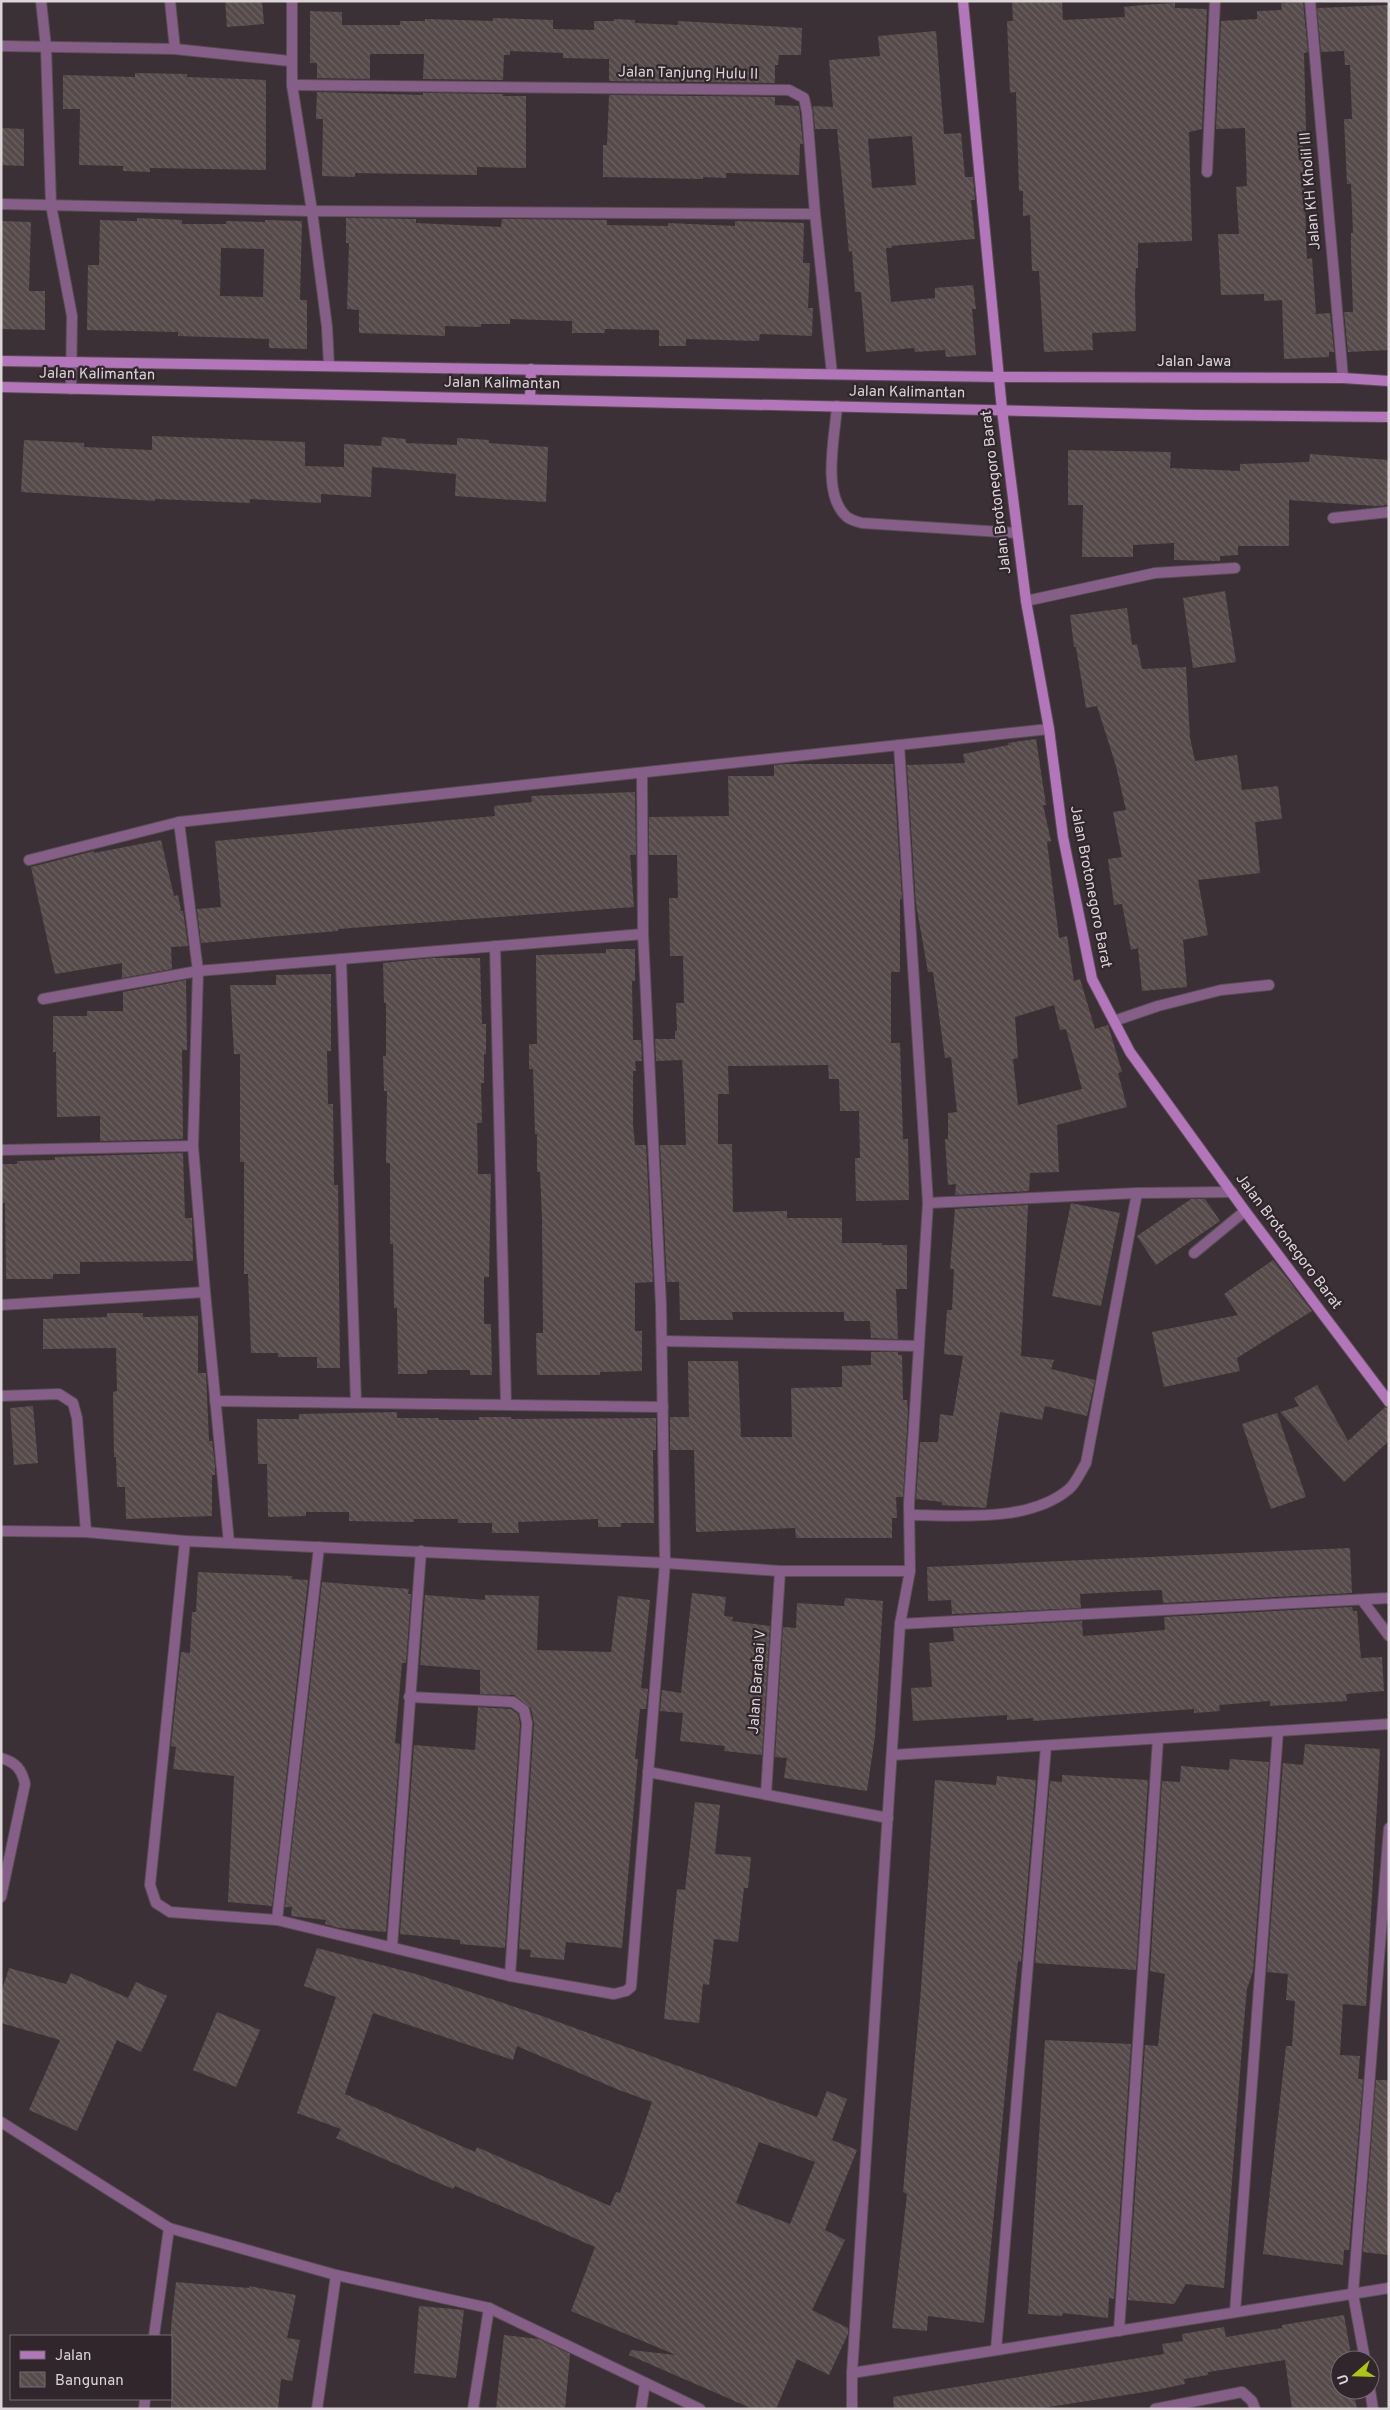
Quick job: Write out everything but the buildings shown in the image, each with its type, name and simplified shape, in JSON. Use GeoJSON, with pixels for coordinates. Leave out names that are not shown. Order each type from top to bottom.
{"type":"FeatureCollection","features":[{"type":"Feature","properties":{"kind":"main road","name":"Jalan Brotonegoro Barat"},"geometry":{"type":"LineString","coordinates":[[963,1],[1002,410],[1017,533],[1026,601],[1049,728],[1063,836],[1092,980],[1130,1052],[1245,1211],[1389,1402]]}},
{"type":"Feature","properties":{"kind":"main road","name":"Jalan Kalimantan"},"geometry":{"type":"LineString","coordinates":[[1,361],[999,377]]}},
{"type":"Feature","properties":{"kind":"main road"},"geometry":{"type":"LineString","coordinates":[[530,399],[531,369]]}},
{"type":"Feature","properties":{"kind":"main road","name":"Jalan Jawa"},"geometry":{"type":"LineString","coordinates":[[999,377],[1343,378],[1389,381]]}},
{"type":"Feature","properties":{"kind":"main road","name":"Jalan Kalimantan"},"geometry":{"type":"LineString","coordinates":[[1,387],[1002,410]]}},
{"type":"Feature","properties":{"kind":"main road"},"geometry":{"type":"LineString","coordinates":[[1002,410],[1389,417]]}},
{"type":"Feature","properties":{"kind":"street"},"geometry":{"type":"LineString","coordinates":[[41,1],[46,47],[51,205],[72,316],[71,389]]}},
{"type":"Feature","properties":{"kind":"street"},"geometry":{"type":"LineString","coordinates":[[170,1],[175,49]]}},
{"type":"Feature","properties":{"kind":"street"},"geometry":{"type":"LineString","coordinates":[[292,1],[290,61],[292,85],[312,211],[327,328],[329,366]]}},
{"type":"Feature","properties":{"kind":"street"},"geometry":{"type":"LineString","coordinates":[[1208,172],[1215,1]]}},
{"type":"Feature","properties":{"kind":"street","name":"Jalan KH Kholil III"},"geometry":{"type":"LineString","coordinates":[[1310,1],[1343,378]]}},
{"type":"Feature","properties":{"kind":"street"},"geometry":{"type":"LineString","coordinates":[[1,46],[175,49],[290,61]]}},
{"type":"Feature","properties":{"kind":"street","name":"Jalan Tanjung Hulu II"},"geometry":{"type":"LineString","coordinates":[[292,85],[789,90],[804,98],[807,112],[815,214],[832,374]]}},
{"type":"Feature","properties":{"kind":"street"},"geometry":{"type":"LineString","coordinates":[[1,204],[312,211],[815,214]]}},
{"type":"Feature","properties":{"kind":"street"},"geometry":{"type":"LineString","coordinates":[[837,406],[831,482],[838,504],[848,517],[862,523],[1017,533]]}},
{"type":"Feature","properties":{"kind":"street"},"geometry":{"type":"LineString","coordinates":[[1333,518],[1389,512]]}},
{"type":"Feature","properties":{"kind":"street"},"geometry":{"type":"LineString","coordinates":[[1026,601],[1154,573],[1235,568]]}},
{"type":"Feature","properties":{"kind":"street"},"geometry":{"type":"LineString","coordinates":[[29,860],[179,822],[1049,728]]}},
{"type":"Feature","properties":{"kind":"street"},"geometry":{"type":"LineString","coordinates":[[852,2409],[852,2374],[900,1624],[910,1571],[910,1514],[928,1203],[899,745]]}},
{"type":"Feature","properties":{"kind":"street"},"geometry":{"type":"LineString","coordinates":[[185,1541],[150,1885],[156,1903],[170,1912],[277,1920],[510,1976],[614,1994],[626,1992],[631,1987],[665,1563],[662,1341],[643,934],[642,773]]}},
{"type":"Feature","properties":{"kind":"street"},"geometry":{"type":"LineString","coordinates":[[179,822],[198,971],[193,1146],[229,1543]]}},
{"type":"Feature","properties":{"kind":"street"},"geometry":{"type":"LineString","coordinates":[[43,999],[198,971],[643,934]]}},
{"type":"Feature","properties":{"kind":"street"},"geometry":{"type":"LineString","coordinates":[[495,946],[506,1405]]}},
{"type":"Feature","properties":{"kind":"street"},"geometry":{"type":"LineString","coordinates":[[342,959],[356,1402]]}},
{"type":"Feature","properties":{"kind":"street"},"geometry":{"type":"LineString","coordinates":[[1114,1020],[1158,1006],[1221,990],[1269,985]]}},
{"type":"Feature","properties":{"kind":"street"},"geometry":{"type":"LineString","coordinates":[[1,1150],[193,1146]]}},
{"type":"Feature","properties":{"kind":"street"},"geometry":{"type":"LineString","coordinates":[[928,1203],[1137,1193],[1232,1192]]}},
{"type":"Feature","properties":{"kind":"street"},"geometry":{"type":"LineString","coordinates":[[910,1514],[975,1515],[1018,1511],[1044,1503],[1070,1489],[1086,1463],[1137,1193]]}},
{"type":"Feature","properties":{"kind":"street"},"geometry":{"type":"LineString","coordinates":[[1194,1253],[1245,1211]]}},
{"type":"Feature","properties":{"kind":"street"},"geometry":{"type":"LineString","coordinates":[[1,1305],[205,1292]]}},
{"type":"Feature","properties":{"kind":"street"},"geometry":{"type":"LineString","coordinates":[[662,1341],[919,1346]]}},
{"type":"Feature","properties":{"kind":"street"},"geometry":{"type":"LineString","coordinates":[[1,1396],[60,1394],[73,1403],[77,1418],[86,1532]]}},
{"type":"Feature","properties":{"kind":"street"},"geometry":{"type":"LineString","coordinates":[[215,1401],[663,1406]]}},
{"type":"Feature","properties":{"kind":"street"},"geometry":{"type":"LineString","coordinates":[[1,1531],[86,1532],[185,1541],[421,1550],[780,1571],[910,1571]]}},
{"type":"Feature","properties":{"kind":"street"},"geometry":{"type":"LineString","coordinates":[[277,1920],[319,1547]]}},
{"type":"Feature","properties":{"kind":"street"},"geometry":{"type":"LineString","coordinates":[[392,1948],[421,1550]]}},
{"type":"Feature","properties":{"kind":"street","name":"Jalan Barabai V"},"geometry":{"type":"LineString","coordinates":[[766,1794],[780,1571]]}},
{"type":"Feature","properties":{"kind":"street"},"geometry":{"type":"LineString","coordinates":[[900,1624],[1389,1598]]}},
{"type":"Feature","properties":{"kind":"street"},"geometry":{"type":"LineString","coordinates":[[1362,1600],[1389,1636]]}},
{"type":"Feature","properties":{"kind":"street"},"geometry":{"type":"LineString","coordinates":[[409,1697],[513,1702],[524,1710],[527,1723],[510,1976]]}},
{"type":"Feature","properties":{"kind":"street"},"geometry":{"type":"LineString","coordinates":[[892,1755],[1389,1724]]}},
{"type":"Feature","properties":{"kind":"street"},"geometry":{"type":"LineString","coordinates":[[1235,2312],[1278,1731]]}},
{"type":"Feature","properties":{"kind":"street"},"geometry":{"type":"LineString","coordinates":[[1119,2331],[1158,1739]]}},
{"type":"Feature","properties":{"kind":"street"},"geometry":{"type":"LineString","coordinates":[[996,2350],[1046,1746]]}},
{"type":"Feature","properties":{"kind":"street"},"geometry":{"type":"LineString","coordinates":[[1,1758],[10,1760],[22,1770],[25,1784],[1,1897]]}},
{"type":"Feature","properties":{"kind":"street"},"geometry":{"type":"LineString","coordinates":[[648,1772],[888,1818]]}},
{"type":"Feature","properties":{"kind":"street"},"geometry":{"type":"LineString","coordinates":[[1363,2350],[1353,2294],[1389,1828]]}},
{"type":"Feature","properties":{"kind":"street"},"geometry":{"type":"LineString","coordinates":[[1,2122],[169,2228],[336,2275],[489,2308],[700,2409]]}},
{"type":"Feature","properties":{"kind":"street"},"geometry":{"type":"LineString","coordinates":[[154,2335],[169,2228]]}},
{"type":"Feature","properties":{"kind":"street"},"geometry":{"type":"LineString","coordinates":[[316,2409],[336,2275]]}},
{"type":"Feature","properties":{"kind":"street"},"geometry":{"type":"LineString","coordinates":[[852,2374],[1389,2288]]}},
{"type":"Feature","properties":{"kind":"street"},"geometry":{"type":"LineString","coordinates":[[473,2409],[489,2308]]}},
{"type":"Feature","properties":{"kind":"street"},"geometry":{"type":"LineString","coordinates":[[641,2409],[645,2383]]}},
{"type":"Feature","properties":{"kind":"street"},"geometry":{"type":"LineString","coordinates":[[1155,2409],[1242,2392],[1254,2405]]}}]}
